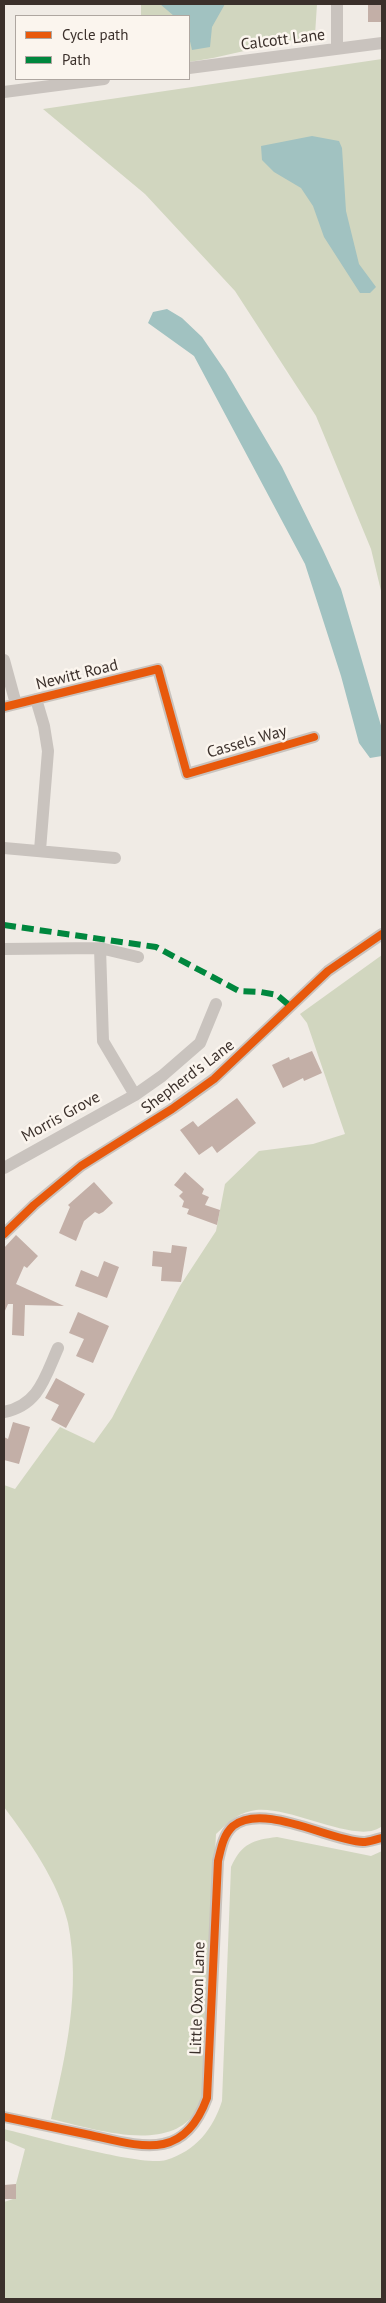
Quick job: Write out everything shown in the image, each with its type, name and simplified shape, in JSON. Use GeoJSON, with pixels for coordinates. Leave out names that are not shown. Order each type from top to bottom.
{"type":"FeatureCollection","features":[{"type":"Feature","properties":{"kind":"street"},"geometry":{"type":"LineString","coordinates":[[337,4],[337,49]]}},
{"type":"Feature","properties":{"kind":"street","name":"Calcott Lane"},"geometry":{"type":"LineString","coordinates":[[190,68],[382,43]]}},
{"type":"Feature","properties":{"kind":"street"},"geometry":{"type":"LineString","coordinates":[[4,92],[96,80]]}},
{"type":"Feature","properties":{"kind":"street"},"geometry":{"type":"LineString","coordinates":[[4,660],[10,706]]}},
{"type":"Feature","properties":{"kind":"street","name":"Newitt Road"},"geometry":{"type":"LineString","coordinates":[[10,706],[158,669],[187,774]]}},
{"type":"Feature","properties":{"kind":"street","name":"Newitt Road"},"geometry":{"type":"LineString","coordinates":[[36,699],[44,726],[48,751],[40,850]]}},
{"type":"Feature","properties":{"kind":"street","name":"Cassels Way"},"geometry":{"type":"LineString","coordinates":[[187,774],[314,737]]}},
{"type":"Feature","properties":{"kind":"street"},"geometry":{"type":"LineString","coordinates":[[4,848],[115,858]]}},
{"type":"Feature","properties":{"kind":"street","name":"Shepherd's Lane"},"geometry":{"type":"LineString","coordinates":[[4,1234],[34,1205],[82,1166],[172,1109],[214,1079],[328,971],[382,934]]}},
{"type":"Feature","properties":{"kind":"street"},"geometry":{"type":"LineString","coordinates":[[100,948],[103,1041],[135,1095]]}},
{"type":"Feature","properties":{"kind":"street"},"geometry":{"type":"LineString","coordinates":[[4,949],[100,948],[138,957]]}},
{"type":"Feature","properties":{"kind":"street","name":"Morris Grove"},"geometry":{"type":"LineString","coordinates":[[4,1168],[135,1095],[162,1076],[200,1043],[216,1004]]}},
{"type":"Feature","properties":{"kind":"street"},"geometry":{"type":"LineString","coordinates":[[4,1412],[30,1401],[37,1392],[58,1348]]}},
{"type":"Feature","properties":{"kind":"street","name":"Little Oxon Lane"},"geometry":{"type":"LineString","coordinates":[[4,2117],[142,2147],[172,2142],[184,2135],[195,2125],[208,2098],[218,1861],[223,1841],[233,1826],[245,1821],[267,1818],[363,1842],[382,1838]]}},
{"type":"Feature","properties":{"kind":"green space"},"geometry":{"type":"Polygon","coordinates":[[[141,4],[317,4],[315,35],[190,62],[190,15],[141,15],[141,4]]]}},
{"type":"Feature","properties":{"kind":"green space"},"geometry":{"type":"Polygon","coordinates":[[[382,59],[382,595],[371,549],[316,416],[235,291],[145,194],[43,109],[382,59]]]}},
{"type":"Feature","properties":{"kind":"green space"},"geometry":{"type":"Polygon","coordinates":[[[382,955],[382,1826],[371,1831],[356,1831],[283,1812],[266,1810],[246,1812],[236,1817],[216,1834],[203,2089],[197,2109],[184,2124],[168,2132],[149,2135],[107,2132],[51,2119],[62,2071],[70,2022],[73,1972],[72,1948],[68,1923],[58,1893],[42,1862],[4,1807],[4,1485],[15,1489],[60,1427],[94,1443],[112,1418],[180,1286],[216,1231],[225,1184],[259,1151],[313,1144],[345,1134],[307,1023],[300,1014],[382,955]]]}},
{"type":"Feature","properties":{"kind":"green space"},"geometry":{"type":"Polygon","coordinates":[[[277,1837],[371,1856],[382,1851],[382,2299],[4,2299],[4,2202],[16,2198],[16,2184],[25,2149],[4,2140],[4,2129],[112,2155],[153,2161],[166,2160],[186,2151],[202,2138],[214,2121],[222,2101],[231,1867],[239,1853],[249,1844],[277,1837]]]}},
{"type":"Feature","properties":{"kind":"water"},"geometry":{"type":"Polygon","coordinates":[[[160,4],[225,4],[212,27],[210,47],[192,50],[190,41],[190,15],[173,15],[160,4]]]}},
{"type":"Feature","properties":{"kind":"water"},"geometry":{"type":"Polygon","coordinates":[[[312,136],[339,141],[342,148],[346,211],[359,264],[376,287],[370,293],[360,293],[324,237],[313,206],[301,188],[274,172],[262,160],[261,146],[312,136]]]}},
{"type":"Feature","properties":{"kind":"water"},"geometry":{"type":"Polygon","coordinates":[[[167,309],[182,318],[202,337],[226,372],[282,467],[323,550],[341,589],[382,729],[382,756],[370,758],[359,743],[341,676],[305,564],[194,356],[148,323],[153,312],[167,309]]]}},
{"type":"Feature","properties":{"kind":"building"},"geometry":{"type":"Polygon","coordinates":[[[368,4],[382,4],[382,22],[368,22],[368,4]]]}},
{"type":"Feature","properties":{"kind":"building"},"geometry":{"type":"Polygon","coordinates":[[[312,1051],[322,1073],[304,1081],[303,1078],[283,1088],[272,1065],[289,1057],[290,1060],[312,1051]]]}},
{"type":"Feature","properties":{"kind":"building"},"geometry":{"type":"Polygon","coordinates":[[[237,1098],[256,1123],[217,1153],[212,1146],[199,1155],[180,1130],[193,1121],[198,1127],[237,1098]]]}},
{"type":"Feature","properties":{"kind":"building"},"geometry":{"type":"Polygon","coordinates":[[[185,1172],[204,1189],[202,1194],[209,1197],[205,1205],[220,1210],[217,1225],[187,1214],[189,1209],[182,1207],[184,1201],[179,1196],[183,1192],[174,1185],[185,1172]]]}},
{"type":"Feature","properties":{"kind":"building"},"geometry":{"type":"Polygon","coordinates":[[[94,1182],[113,1203],[103,1212],[99,1214],[95,1212],[84,1221],[76,1241],[59,1233],[70,1207],[68,1205],[94,1182]]]}},
{"type":"Feature","properties":{"kind":"building"},"geometry":{"type":"Polygon","coordinates":[[[16,1235],[38,1256],[27,1268],[24,1266],[16,1284],[64,1306],[25,1305],[24,1336],[12,1335],[13,1304],[8,1304],[4,1313],[4,1248],[16,1235]]]}},
{"type":"Feature","properties":{"kind":"building"},"geometry":{"type":"Polygon","coordinates":[[[172,1245],[187,1247],[181,1282],[161,1281],[162,1267],[152,1266],[153,1251],[171,1253],[172,1245]]]}},
{"type":"Feature","properties":{"kind":"building"},"geometry":{"type":"Polygon","coordinates":[[[104,1261],[119,1267],[107,1298],[75,1286],[81,1270],[98,1277],[104,1261]]]}},
{"type":"Feature","properties":{"kind":"building"},"geometry":{"type":"Polygon","coordinates":[[[78,1312],[109,1326],[93,1363],[76,1356],[84,1339],[69,1333],[78,1312]]]}},
{"type":"Feature","properties":{"kind":"building"},"geometry":{"type":"Polygon","coordinates":[[[56,1378],[85,1394],[66,1428],[51,1420],[59,1405],[45,1398],[56,1378]]]}},
{"type":"Feature","properties":{"kind":"building"},"geometry":{"type":"Polygon","coordinates":[[[13,1422],[30,1427],[19,1464],[4,1460],[4,1437],[8,1439],[13,1422]]]}},
{"type":"Feature","properties":{"kind":"building"},"geometry":{"type":"Polygon","coordinates":[[[16,2184],[16,2199],[4,2199],[4,2185],[16,2184]]]}},
{"type":"Feature","properties":{"kind":"marked path"},"geometry":{"type":"LineString","coordinates":[[4,925],[156,947],[239,991],[277,995],[290,1006]]}},
{"type":"Feature","properties":{"kind":"cycle path"},"geometry":{"type":"LineString","coordinates":[[4,707],[158,669],[187,774],[314,737]]}},
{"type":"Feature","properties":{"kind":"cycle path"},"geometry":{"type":"LineString","coordinates":[[4,1234],[34,1205],[81,1166],[172,1109],[214,1079],[328,971],[382,934]]}},
{"type":"Feature","properties":{"kind":"cycle path"},"geometry":{"type":"LineString","coordinates":[[4,2117],[127,2143],[160,2145],[174,2141],[186,2132],[198,2118],[207,2098],[218,1861],[227,1834],[233,1826],[246,1820],[261,1818],[279,1820],[349,1840],[365,1842],[382,1838]]}}]}
